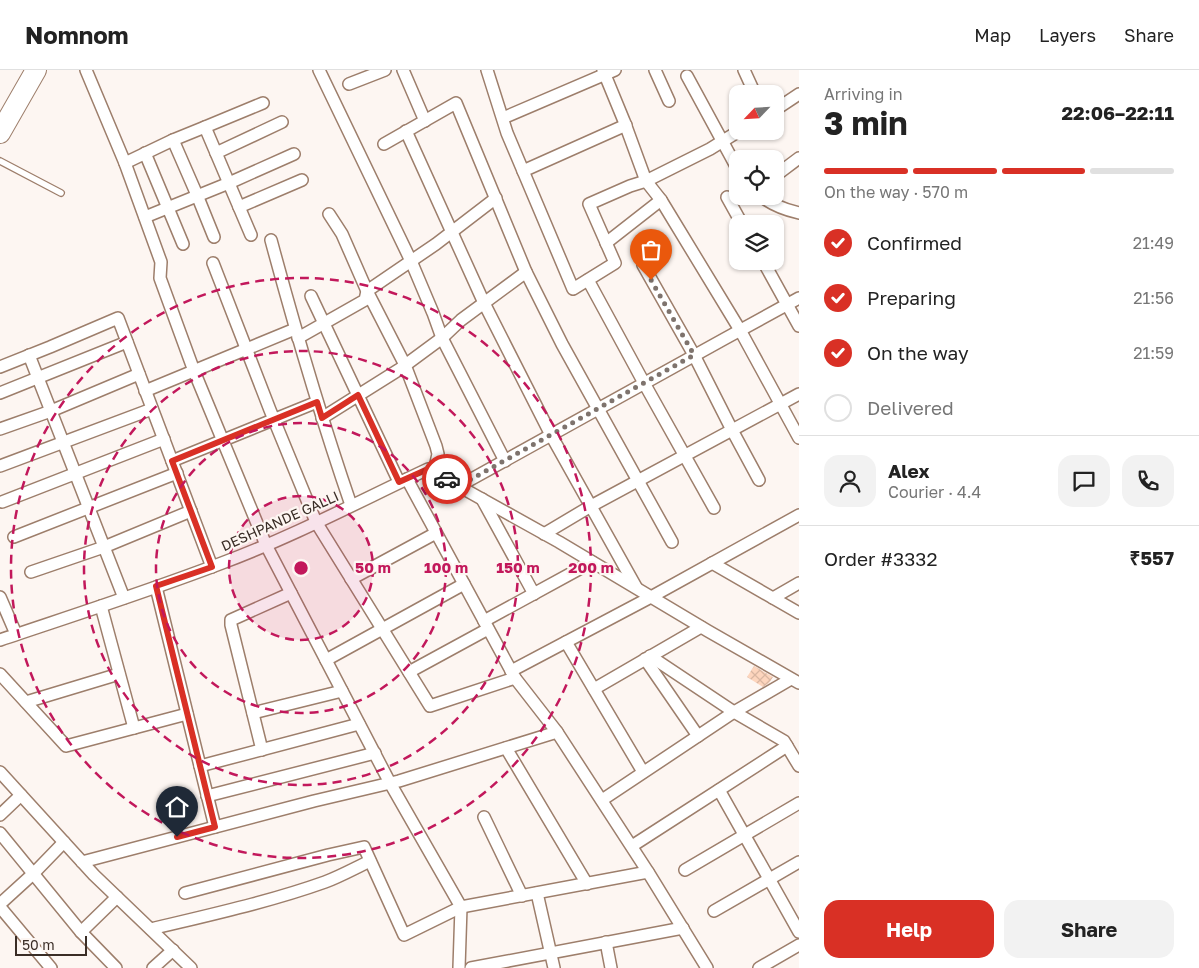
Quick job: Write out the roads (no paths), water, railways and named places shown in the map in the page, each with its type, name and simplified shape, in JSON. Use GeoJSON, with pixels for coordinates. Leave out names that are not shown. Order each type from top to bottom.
{"type":"FeatureCollection","features":[{"type":"Feature","properties":{"kind":"highway"},"geometry":{"type":"LineString","coordinates":[[0,133],[36,70]]}},
{"type":"Feature","properties":{"kind":"street"},"geometry":{"type":"LineString","coordinates":[[86,70],[125,163],[145,217],[161,262],[160,278],[194,371],[266,545],[390,783],[460,907],[459,968]]}},
{"type":"Feature","properties":{"kind":"street"},"geometry":{"type":"LineString","coordinates":[[319,70],[411,262],[442,338],[505,461]]}},
{"type":"Feature","properties":{"kind":"street"},"geometry":{"type":"LineString","coordinates":[[349,84],[385,70]]}},
{"type":"Feature","properties":{"kind":"street"},"geometry":{"type":"LineString","coordinates":[[404,70],[425,120]]}},
{"type":"Feature","properties":{"kind":"street"},"geometry":{"type":"LineString","coordinates":[[487,70],[507,133],[573,289],[615,263],[589,204],[646,181],[729,137]]}},
{"type":"Feature","properties":{"kind":"street"},"geometry":{"type":"LineString","coordinates":[[656,70],[669,101]]}},
{"type":"Feature","properties":{"kind":"street"},"geometry":{"type":"LineString","coordinates":[[744,70],[751,85]]}},
{"type":"Feature","properties":{"kind":"street"},"geometry":{"type":"LineString","coordinates":[[502,118],[607,71],[646,181],[661,200],[740,330],[799,438]]}},
{"type":"Feature","properties":{"kind":"street"},"geometry":{"type":"LineString","coordinates":[[687,76],[729,155]]}},
{"type":"Feature","properties":{"kind":"street"},"geometry":{"type":"LineString","coordinates":[[784,104],[799,94]]}},
{"type":"Feature","properties":{"kind":"street"},"geometry":{"type":"LineString","coordinates":[[125,163],[173,140],[263,103]]}},
{"type":"Feature","properties":{"kind":"street"},"geometry":{"type":"LineString","coordinates":[[384,144],[456,103],[526,272],[562,344],[672,542]]}},
{"type":"Feature","properties":{"kind":"street"},"geometry":{"type":"LineString","coordinates":[[216,153],[282,122]]}},
{"type":"Feature","properties":{"kind":"street"},"geometry":{"type":"LineString","coordinates":[[523,171],[626,126]]}},
{"type":"Feature","properties":{"kind":"street"},"geometry":{"type":"LineString","coordinates":[[206,128],[251,235]]}},
{"type":"Feature","properties":{"kind":"street"},"geometry":{"type":"LineString","coordinates":[[406,131],[484,303],[551,435],[636,588]]}},
{"type":"Feature","properties":{"kind":"street"},"geometry":{"type":"LineString","coordinates":[[173,140],[214,237]]}},
{"type":"Feature","properties":{"kind":"street"},"geometry":{"type":"LineString","coordinates":[[145,153],[183,244]]}},
{"type":"Feature","properties":{"kind":"street"},"geometry":{"type":"LineString","coordinates":[[145,217],[294,154]]}},
{"type":"Feature","properties":{"kind":"street"},"geometry":{"type":"LineString","coordinates":[[784,169],[799,158]]}},
{"type":"Feature","properties":{"kind":"street"},"geometry":{"type":"LineString","coordinates":[[239,207],[302,180]]}},
{"type":"Feature","properties":{"kind":"street"},"geometry":{"type":"LineString","coordinates":[[727,197],[737,215]]}},
{"type":"Feature","properties":{"kind":"street"},"geometry":{"type":"LineString","coordinates":[[145,391],[246,349],[296,334],[324,323],[364,300],[367,291],[411,262],[496,198]]}},
{"type":"Feature","properties":{"kind":"street"},"geometry":{"type":"LineString","coordinates":[[606,243],[661,200]]}},
{"type":"Feature","properties":{"kind":"street"},"geometry":{"type":"LineString","coordinates":[[775,205],[799,213]]}},
{"type":"Feature","properties":{"kind":"street"},"geometry":{"type":"LineString","coordinates":[[329,214],[342,234],[367,291],[405,366],[436,446],[438,454],[431,470],[795,681]]}},
{"type":"Feature","properties":{"kind":"street"},"geometry":{"type":"LineString","coordinates":[[271,240],[296,334],[351,505]]}},
{"type":"Feature","properties":{"kind":"street"},"geometry":{"type":"LineString","coordinates":[[213,263],[316,522],[430,706],[513,674],[566,642],[799,515]]}},
{"type":"Feature","properties":{"kind":"street"},"geometry":{"type":"LineString","coordinates":[[643,265],[694,355],[760,480]]}},
{"type":"Feature","properties":{"kind":"street"},"geometry":{"type":"LineString","coordinates":[[768,270],[799,326]]}},
{"type":"Feature","properties":{"kind":"street"},"geometry":{"type":"LineString","coordinates":[[322,418],[405,366],[442,338],[461,320],[526,272]]}},
{"type":"Feature","properties":{"kind":"street"},"geometry":{"type":"LineString","coordinates":[[588,280],[714,508]]}},
{"type":"Feature","properties":{"kind":"street"},"geometry":{"type":"LineString","coordinates":[[311,296],[358,395],[403,481],[436,533],[513,674],[558,732],[632,846],[707,968]]}},
{"type":"Feature","properties":{"kind":"street"},"geometry":{"type":"LineString","coordinates":[[459,486],[799,298]]}},
{"type":"Feature","properties":{"kind":"street"},"geometry":{"type":"LineString","coordinates":[[0,366],[29,356],[118,318],[212,567]]}},
{"type":"Feature","properties":{"kind":"street"},"geometry":{"type":"LineString","coordinates":[[0,393],[127,342]]}},
{"type":"Feature","properties":{"kind":"street"},"geometry":{"type":"LineString","coordinates":[[29,356],[124,598]]}},
{"type":"Feature","properties":{"kind":"street"},"geometry":{"type":"LineString","coordinates":[[0,429],[51,411],[139,374]]}},
{"type":"Feature","properties":{"kind":"street"},"geometry":{"type":"LineString","coordinates":[[544,534],[591,506],[799,394]]}},
{"type":"Feature","properties":{"kind":"street"},"geometry":{"type":"LineString","coordinates":[[172,461],[317,402]]}},
{"type":"Feature","properties":{"kind":"street"},"geometry":{"type":"LineString","coordinates":[[0,466],[152,409]]}},
{"type":"Feature","properties":{"kind":"street"},"geometry":{"type":"LineString","coordinates":[[2,502],[164,439]]}},
{"type":"Feature","properties":{"kind":"street","name":"DESHPANDE GALLI"},"geometry":{"type":"LineString","coordinates":[[0,640],[212,567],[266,545],[403,481],[431,470]]}},
{"type":"Feature","properties":{"kind":"street"},"geometry":{"type":"LineString","coordinates":[[14,537],[177,473]]}},
{"type":"Feature","properties":{"kind":"street"},"geometry":{"type":"LineString","coordinates":[[482,499],[534,594]]}},
{"type":"Feature","properties":{"kind":"street"},"geometry":{"type":"LineString","coordinates":[[31,572],[104,547],[191,511]]}},
{"type":"Feature","properties":{"kind":"street"},"geometry":{"type":"LineString","coordinates":[[351,580],[436,533]]}},
{"type":"Feature","properties":{"kind":"street"},"geometry":{"type":"LineString","coordinates":[[409,672],[534,594],[592,562]]}},
{"type":"Feature","properties":{"kind":"street"},"geometry":{"type":"LineString","coordinates":[[712,563],[799,613]]}},
{"type":"Feature","properties":{"kind":"street"},"geometry":{"type":"LineString","coordinates":[[773,598],[799,583]]}},
{"type":"Feature","properties":{"kind":"street"},"geometry":{"type":"LineString","coordinates":[[326,660],[464,584]]}},
{"type":"Feature","properties":{"kind":"street"},"geometry":{"type":"LineString","coordinates":[[156,586],[215,827]]}},
{"type":"Feature","properties":{"kind":"street"},"geometry":{"type":"LineString","coordinates":[[262,750],[231,625],[232,620],[291,593]]}},
{"type":"Feature","properties":{"kind":"street"},"geometry":{"type":"LineString","coordinates":[[0,597],[16,634]]}},
{"type":"Feature","properties":{"kind":"street"},"geometry":{"type":"LineString","coordinates":[[101,606],[134,728]]}},
{"type":"Feature","properties":{"kind":"street"},"geometry":{"type":"LineString","coordinates":[[594,689],[701,627]]}},
{"type":"Feature","properties":{"kind":"street"},"geometry":{"type":"LineString","coordinates":[[566,642],[643,772]]}},
{"type":"Feature","properties":{"kind":"street"},"geometry":{"type":"LineString","coordinates":[[648,658],[734,712],[784,740],[799,766]]}},
{"type":"Feature","properties":{"kind":"street"},"geometry":{"type":"LineString","coordinates":[[648,658],[698,736]]}},
{"type":"Feature","properties":{"kind":"street"},"geometry":{"type":"LineString","coordinates":[[0,674],[66,746],[187,714]]}},
{"type":"Feature","properties":{"kind":"street"},"geometry":{"type":"LineString","coordinates":[[26,702],[120,674]]}},
{"type":"Feature","properties":{"kind":"street"},"geometry":{"type":"LineString","coordinates":[[602,800],[734,712],[795,681]]}},
{"type":"Feature","properties":{"kind":"street"},"geometry":{"type":"LineString","coordinates":[[253,713],[342,691]]}},
{"type":"Feature","properties":{"kind":"street"},"geometry":{"type":"LineString","coordinates":[[200,766],[359,724]]}},
{"type":"Feature","properties":{"kind":"street"},"geometry":{"type":"LineString","coordinates":[[82,862],[390,783],[558,732]]}},
{"type":"Feature","properties":{"kind":"street"},"geometry":{"type":"LineString","coordinates":[[632,846],[787,746]]}},
{"type":"Feature","properties":{"kind":"street"},"geometry":{"type":"LineString","coordinates":[[506,748],[587,884]]}},
{"type":"Feature","properties":{"kind":"street"},"geometry":{"type":"LineString","coordinates":[[208,796],[375,754]]}},
{"type":"Feature","properties":{"kind":"street"},"geometry":{"type":"LineString","coordinates":[[0,772],[82,862],[191,968]]}},
{"type":"Feature","properties":{"kind":"street"},"geometry":{"type":"LineString","coordinates":[[719,790],[799,932]]}},
{"type":"Feature","properties":{"kind":"street"},"geometry":{"type":"LineString","coordinates":[[0,815],[21,795]]}},
{"type":"Feature","properties":{"kind":"street"},"geometry":{"type":"LineString","coordinates":[[685,870],[799,803]]}},
{"type":"Feature","properties":{"kind":"street"},"geometry":{"type":"LineString","coordinates":[[484,817],[522,896]]}},
{"type":"Feature","properties":{"kind":"street"},"geometry":{"type":"LineString","coordinates":[[0,832],[81,932],[116,968]]}},
{"type":"Feature","properties":{"kind":"street"},"geometry":{"type":"LineString","coordinates":[[52,968],[0,905],[64,842]]}},
{"type":"Feature","properties":{"kind":"street"},"geometry":{"type":"LineString","coordinates":[[185,893],[364,847],[404,935],[460,907],[648,872]]}},
{"type":"Feature","properties":{"kind":"street"},"geometry":{"type":"LineString","coordinates":[[151,930],[267,900],[325,882],[370,860]]}},
{"type":"Feature","properties":{"kind":"street"},"geometry":{"type":"LineString","coordinates":[[714,911],[799,862]]}},
{"type":"Feature","properties":{"kind":"street"},"geometry":{"type":"LineString","coordinates":[[537,893],[554,968]]}},
{"type":"Feature","properties":{"kind":"street"},"geometry":{"type":"LineString","coordinates":[[81,932],[117,897]]}},
{"type":"Feature","properties":{"kind":"street"},"geometry":{"type":"LineString","coordinates":[[471,968],[683,928]]}},
{"type":"Feature","properties":{"kind":"street"},"geometry":{"type":"LineString","coordinates":[[606,942],[611,968]]}},
{"type":"Feature","properties":{"kind":"street"},"geometry":{"type":"LineString","coordinates":[[758,968],[799,944]]}},
{"type":"Feature","properties":{"kind":"street"},"geometry":{"type":"LineString","coordinates":[[153,968],[172,950]]}},
{"type":"Feature","properties":{"kind":"lane"},"geometry":{"type":"LineString","coordinates":[[0,161],[61,194]]}}]}
